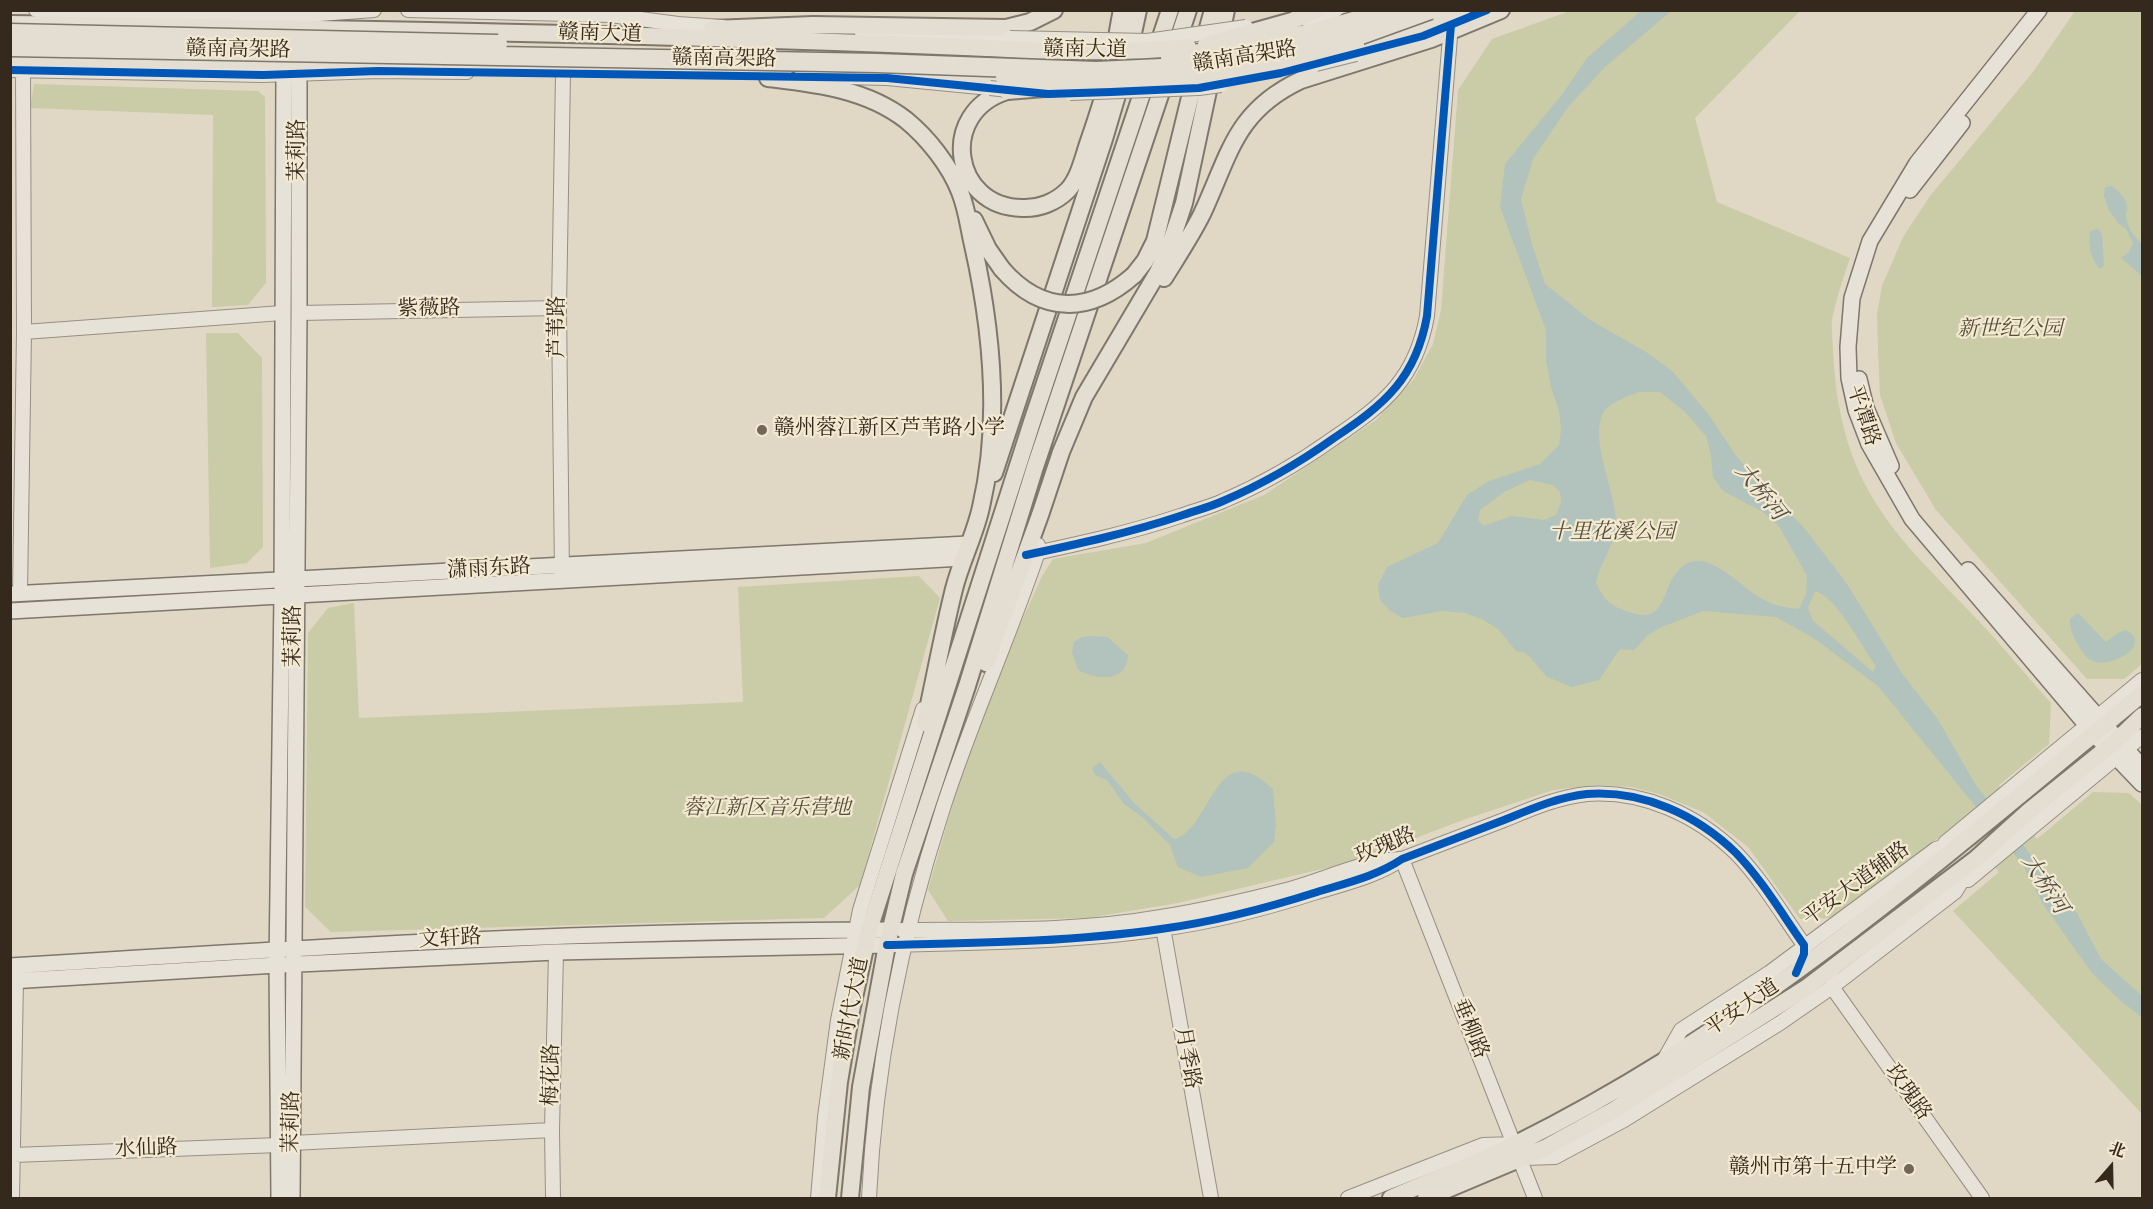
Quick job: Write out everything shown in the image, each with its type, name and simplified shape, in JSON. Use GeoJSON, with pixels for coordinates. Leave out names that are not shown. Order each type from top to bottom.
{"type":"FeatureCollection","features":[{"type":"Feature","properties":{"kind":"highway","name":"赣南高架路"},"geometry":{"type":"LineString","coordinates":[[10,33],[601,46],[1084,62],[1189,55],[1246,47],[1320,31],[1391,10]]}},
{"type":"Feature","properties":{"kind":"highway","name":"赣南高架路"},"geometry":{"type":"LineString","coordinates":[[10,47],[877,63],[1096,71],[1227,65],[1358,36],[1430,10]]}},
{"type":"Feature","properties":{"kind":"main road"},"geometry":{"type":"LineString","coordinates":[[606,35],[813,25],[1006,28],[1030,22],[1054,10]]}},
{"type":"Feature","properties":{"kind":"main road"},"geometry":{"type":"LineString","coordinates":[[1003,87],[981,103],[971,114],[964,127],[961,142],[966,171],[974,186],[999,204],[1015,208],[1045,205],[1069,189],[1083,159],[1112,64],[1122,10]]}},
{"type":"Feature","properties":{"kind":"main road"},"geometry":{"type":"LineString","coordinates":[[850,1198],[861,1087],[889,938],[904,874],[938,661],[965,551],[997,465],[1104,139],[1126,65],[1138,10]]}},
{"type":"Feature","properties":{"kind":"main road"},"geometry":{"type":"LineString","coordinates":[[911,828],[1029,433],[1170,10]]}},
{"type":"Feature","properties":{"kind":"main road"},"geometry":{"type":"LineString","coordinates":[[911,828],[967,686],[1035,467],[1188,10]]}},
{"type":"Feature","properties":{"kind":"main road"},"geometry":{"type":"LineString","coordinates":[[702,69],[827,86],[856,93],[882,105],[905,120],[925,139],[939,157],[988,249],[1002,269],[1023,291],[1041,299],[1078,304],[1100,299],[1118,290],[1145,261],[1155,241],[1213,10]]}},
{"type":"Feature","properties":{"kind":"main road"},"geometry":{"type":"LineString","coordinates":[[911,828],[946,769],[1032,554],[1040,515],[1061,452],[1084,397],[1158,272],[1172,239],[1184,203],[1226,10]]}},
{"type":"Feature","properties":{"kind":"main road"},"geometry":{"type":"LineString","coordinates":[[1206,45],[1292,21],[1316,10]]}},
{"type":"Feature","properties":{"kind":"main road"},"geometry":{"type":"LineString","coordinates":[[1122,334],[1184,247],[1239,130],[1252,113],[1282,89],[1357,54],[1462,10]]}},
{"type":"Feature","properties":{"kind":"main road"},"geometry":{"type":"LineString","coordinates":[[1357,54],[1450,28],[1501,10]]}},
{"type":"Feature","properties":{"kind":"main road","name":"平潭路"},"geometry":{"type":"LineString","coordinates":[[2039,10],[1917,163],[1870,241],[1852,298],[1849,328],[1849,378],[1856,410],[1869,444],[1912,519],[2117,749],[2142,784]]}},
{"type":"Feature","properties":{"kind":"main road","name":"平潭路"},"geometry":{"type":"LineString","coordinates":[[2051,10],[1907,195],[1879,243],[1862,300],[1859,320],[1859,377],[1866,408],[1879,441],[1895,475],[1921,516],[2096,725]]}},
{"type":"Feature","properties":{"kind":"main road","name":"赣南大道"},"geometry":{"type":"LineString","coordinates":[[10,24],[1009,44],[1114,52],[1206,45],[1272,34],[1350,12]]}},
{"type":"Feature","properties":{"kind":"main road","name":"赣南大道"},"geometry":{"type":"LineString","coordinates":[[10,58],[888,71],[1003,87],[1219,77],[1284,64],[1357,54]]}},
{"type":"Feature","properties":{"kind":"main road","name":"茉莉路"},"geometry":{"type":"LineString","coordinates":[[291,74],[299,313],[277,964],[286,1144],[292,1198]]}},
{"type":"Feature","properties":{"kind":"main road","name":"茉莉路"},"geometry":{"type":"LineString","coordinates":[[279,1198],[286,1144],[294,964],[289,587],[282,314],[291,74]]}},
{"type":"Feature","properties":{"kind":"main road"},"geometry":{"type":"LineString","coordinates":[[960,193],[978,268],[992,365],[991,434],[981,508]]}},
{"type":"Feature","properties":{"kind":"main road"},"geometry":{"type":"LineString","coordinates":[[1035,467],[1040,515]]}},
{"type":"Feature","properties":{"kind":"main road","name":"潇雨东路"},"geometry":{"type":"LineString","coordinates":[[15,593],[289,587],[965,551]]}},
{"type":"Feature","properties":{"kind":"main road","name":"潇雨东路"},"geometry":{"type":"LineString","coordinates":[[10,611],[289,587]]}},
{"type":"Feature","properties":{"kind":"main road","name":"平安大道"},"geometry":{"type":"LineString","coordinates":[[1426,1198],[1518,1151],[1806,988],[1980,862],[2022,806],[2096,725],[2142,694]]}},
{"type":"Feature","properties":{"kind":"main road","name":"平安大道"},"geometry":{"type":"LineString","coordinates":[[1671,1065],[1832,946],[1966,834],[2022,806],[2117,749],[2142,716]]}},
{"type":"Feature","properties":{"kind":"main road","name":"平潭路"},"geometry":{"type":"LineString","coordinates":[[2117,749],[2142,767]]}},
{"type":"Feature","properties":{"kind":"main road","name":"新时代大道"},"geometry":{"type":"LineString","coordinates":[[827,1198],[839,1082],[861,938],[911,828]]}},
{"type":"Feature","properties":{"kind":"main road","name":"文轩路"},"geometry":{"type":"LineString","coordinates":[[12,976],[278,948],[555,935],[889,938]]}},
{"type":"Feature","properties":{"kind":"main road","name":"文轩路"},"geometry":{"type":"LineString","coordinates":[[12,976],[861,938]]}},
{"type":"Feature","properties":{"kind":"main road","name":"平安大道"},"geometry":{"type":"LineString","coordinates":[[1390,1198],[1518,1151]]}},
{"type":"Feature","properties":{"kind":"street"},"geometry":{"type":"LineString","coordinates":[[36,10],[265,18],[374,10]]}},
{"type":"Feature","properties":{"kind":"street"},"geometry":{"type":"LineString","coordinates":[[408,10],[610,15],[696,25],[1009,44],[1147,41],[1350,12]]}},
{"type":"Feature","properties":{"kind":"street"},"geometry":{"type":"LineString","coordinates":[[696,25],[773,21],[999,23],[1027,20],[1044,10]]}},
{"type":"Feature","properties":{"kind":"street"},"geometry":{"type":"LineString","coordinates":[[869,1198],[871,1157],[885,1046],[914,902],[944,806],[1020,604],[1032,554],[1132,532],[1223,502],[1297,465],[1376,408],[1397,387],[1417,355],[1423,340],[1427,316],[1450,28],[1487,10]]}},
{"type":"Feature","properties":{"kind":"street"},"geometry":{"type":"LineString","coordinates":[[15,593],[24,332],[17,70],[291,74],[378,71],[887,78],[1003,87],[1048,94],[1199,88],[1281,73],[1357,54]]}},
{"type":"Feature","properties":{"kind":"street","name":"芦苇路"},"geometry":{"type":"LineString","coordinates":[[562,573],[559,308],[563,74]]}},
{"type":"Feature","properties":{"kind":"street","name":"紫薇路"},"geometry":{"type":"LineString","coordinates":[[299,313],[559,308]]}},
{"type":"Feature","properties":{"kind":"street"},"geometry":{"type":"LineString","coordinates":[[24,332],[282,314]]}},
{"type":"Feature","properties":{"kind":"street"},"geometry":{"type":"LineString","coordinates":[[818,1198],[836,1031],[861,938],[860,910],[938,661]]}},
{"type":"Feature","properties":{"kind":"street","name":"平安大道"},"geometry":{"type":"LineString","coordinates":[[2096,725],[2142,680]]}},
{"type":"Feature","properties":{"kind":"street","name":"平安大道"},"geometry":{"type":"LineString","coordinates":[[2117,749],[2142,736]]}},
{"type":"Feature","properties":{"kind":"street","name":"玫瑰路"},"geometry":{"type":"LineString","coordinates":[[889,938],[905,945],[1022,942],[1111,935],[1290,889],[1382,860],[1402,859],[1549,802],[1587,794],[1642,799],[1663,805],[1688,816],[1710,830],[1734,852],[1757,879],[1804,945]]}},
{"type":"Feature","properties":{"kind":"street","name":"平安大道辅路"},"geometry":{"type":"LineString","coordinates":[[1665,1095],[1681,1030],[1769,973],[1936,849],[1966,834]]}},
{"type":"Feature","properties":{"kind":"street","name":"垂柳路"},"geometry":{"type":"LineString","coordinates":[[1402,859],[1535,1198]]}},
{"type":"Feature","properties":{"kind":"street"},"geometry":{"type":"LineString","coordinates":[[1348,1198],[1483,1145],[1556,1157],[1665,1095],[1780,1023],[1832,987],[1955,892],[1980,862]]}},
{"type":"Feature","properties":{"kind":"street","name":"玫瑰路"},"geometry":{"type":"LineString","coordinates":[[889,938],[908,930],[1162,923]]}},
{"type":"Feature","properties":{"kind":"street","name":"月季路"},"geometry":{"type":"LineString","coordinates":[[1162,923],[1211,1198]]}},
{"type":"Feature","properties":{"kind":"street"},"geometry":{"type":"LineString","coordinates":[[1796,973],[1804,954],[1804,945],[1822,948],[1832,946]]}},
{"type":"Feature","properties":{"kind":"street","name":"梅花路"},"geometry":{"type":"LineString","coordinates":[[553,1198],[552,1130],[556,952]]}},
{"type":"Feature","properties":{"kind":"street"},"geometry":{"type":"LineString","coordinates":[[1832,987],[1833,976],[1844,961]]}},
{"type":"Feature","properties":{"kind":"street"},"geometry":{"type":"LineString","coordinates":[[12,976],[12,1198]]}},
{"type":"Feature","properties":{"kind":"street"},"geometry":{"type":"LineString","coordinates":[[1806,988],[1832,987]]}},
{"type":"Feature","properties":{"kind":"street","name":"玫瑰路"},"geometry":{"type":"LineString","coordinates":[[1832,987],[1982,1198]]}},
{"type":"Feature","properties":{"kind":"street","name":"水仙路"},"geometry":{"type":"LineString","coordinates":[[13,1155],[552,1130]]}},
{"type":"Feature","properties":{"kind":"green space","name":"十里花溪公园"},"geometry":{"type":"Polygon","coordinates":[[[1570,11],[1800,11],[1695,118],[1717,202],[1850,258],[1836,304],[1832,328],[1840,413],[1851,452],[1868,490],[1900,537],[2051,703],[2049,744],[1999,785],[2037,839],[2093,792],[2129,793],[2142,805],[2142,1114],[1953,911],[1999,872],[1955,825],[1835,918],[1800,919],[1748,847],[1703,812],[1659,794],[1631,787],[1597,785],[1553,790],[1463,820],[1356,861],[1178,903],[1087,918],[948,921],[928,890],[976,723],[1042,576],[1053,559],[1146,543],[1264,495],[1376,420],[1414,379],[1433,344],[1441,310],[1458,90],[1492,39],[1570,11]]]}},
{"type":"Feature","properties":{"kind":"green space","name":"新世纪公园"},"geometry":{"type":"Polygon","coordinates":[[[2075,11],[2142,11],[2142,664],[2124,679],[2087,679],[1936,510],[1896,443],[1880,395],[1877,314],[1882,286],[1903,237],[1930,196],[2033,72],[2075,11]]]}},
{"type":"Feature","properties":{"kind":"green space"},"geometry":{"type":"Polygon","coordinates":[[[34,84],[258,91],[265,97],[266,283],[248,305],[212,307],[213,115],[30,108],[34,84]]]}},
{"type":"Feature","properties":{"kind":"green space"},"geometry":{"type":"Polygon","coordinates":[[[206,333],[238,333],[262,358],[263,547],[247,563],[210,568],[206,333]]]}},
{"type":"Feature","properties":{"kind":"green space","name":"蓉江新区音乐营地"},"geometry":{"type":"Polygon","coordinates":[[[919,576],[940,598],[860,885],[824,918],[331,932],[305,907],[308,633],[328,608],[354,603],[359,718],[743,702],[738,587],[919,576]]]}},
{"type":"Feature","properties":{"kind":"water","name":"大桥河"},"geometry":{"type":"Polygon","coordinates":[[[1641,11],[1671,11],[1605,67],[1568,107],[1533,159],[1521,199],[1545,284],[1590,320],[1646,352],[1672,371],[1709,415],[1736,456],[1805,529],[1847,584],[1903,675],[1937,718],[1975,784],[2077,913],[2101,959],[2142,996],[2142,1017],[2122,1002],[2092,973],[2043,904],[2023,865],[1878,686],[1815,639],[1776,617],[1703,611],[1662,627],[1648,635],[1634,650],[1620,649],[1599,680],[1571,687],[1546,676],[1530,657],[1524,652],[1516,651],[1498,629],[1482,619],[1465,613],[1442,611],[1403,618],[1389,610],[1380,600],[1378,585],[1387,567],[1438,543],[1467,495],[1489,481],[1540,464],[1559,445],[1561,429],[1559,411],[1551,387],[1546,360],[1546,330],[1500,207],[1505,164],[1561,96],[1587,58],[1641,11]],[[1639,392],[1619,400],[1603,413],[1599,437],[1616,522],[1611,545],[1596,583],[1606,599],[1612,605],[1629,612],[1643,615],[1652,613],[1659,607],[1679,569],[1688,563],[1697,561],[1717,567],[1768,602],[1799,609],[1806,594],[1807,576],[1779,526],[1763,512],[1723,491],[1713,477],[1706,436],[1684,411],[1660,392],[1639,392]],[[1530,480],[1504,492],[1480,510],[1478,520],[1483,526],[1512,516],[1544,520],[1556,515],[1561,503],[1560,492],[1553,485],[1530,480]],[[1815,591],[1808,608],[1813,621],[1873,672],[1876,666],[1848,623],[1831,602],[1815,591]]]}},
{"type":"Feature","properties":{"kind":"water"},"geometry":{"type":"Polygon","coordinates":[[[2112,186],[2125,199],[2127,223],[2133,235],[2142,244],[2142,276],[2121,258],[2129,252],[2133,243],[2126,229],[2118,223],[2109,210],[2104,196],[2105,187],[2112,186]]]}},
{"type":"Feature","properties":{"kind":"water"},"geometry":{"type":"Polygon","coordinates":[[[2098,229],[2102,234],[2104,266],[2100,269],[2092,257],[2089,241],[2090,231],[2098,229]]]}},
{"type":"Feature","properties":{"kind":"water"},"geometry":{"type":"Polygon","coordinates":[[[2078,613],[2106,642],[2126,630],[2133,636],[2135,642],[2133,648],[2128,654],[2112,661],[2090,660],[2082,651],[2071,630],[2070,619],[2078,613]]]}},
{"type":"Feature","properties":{"kind":"water"},"geometry":{"type":"Polygon","coordinates":[[[1082,637],[1107,637],[1128,655],[1122,671],[1109,677],[1101,677],[1078,670],[1072,652],[1074,642],[1082,637]]]}},
{"type":"Feature","properties":{"kind":"water"},"geometry":{"type":"Polygon","coordinates":[[[1100,762],[1134,803],[1174,839],[1185,833],[1195,823],[1220,784],[1229,775],[1240,771],[1254,775],[1273,789],[1276,825],[1274,842],[1248,868],[1201,877],[1178,867],[1170,845],[1142,817],[1124,804],[1107,780],[1095,775],[1092,768],[1100,762]]]}},
{"type":"Feature","properties":{"kind":"cycle path"},"geometry":{"type":"LineString","coordinates":[[10,70],[263,75],[378,71],[887,78],[1048,94],[1111,92],[1199,88],[1281,73],[1423,36],[1487,10]]}},
{"type":"Feature","properties":{"kind":"cycle path"},"geometry":{"type":"LineString","coordinates":[[1026,555],[1142,528],[1207,507],[1252,488],[1352,426],[1396,388],[1415,356],[1427,316],[1451,25]]}},
{"type":"Feature","properties":{"kind":"cycle path"},"geometry":{"type":"LineString","coordinates":[[887,945],[1093,937],[1161,929],[1220,918],[1279,904],[1361,878],[1402,859],[1555,801],[1587,794],[1608,794],[1628,796],[1668,808],[1704,827],[1736,853],[1763,886],[1804,945],[1804,954],[1796,973]]}},
{"type":"Feature","properties":{"kind":"place","name":"赣州蓉江新区芦苇路小学"},"geometry":{"type":"Point","coordinates":[762,430]}},
{"type":"Feature","properties":{"kind":"place","name":"赣州市第十五中学"},"geometry":{"type":"Point","coordinates":[1909,1169]}}]}
